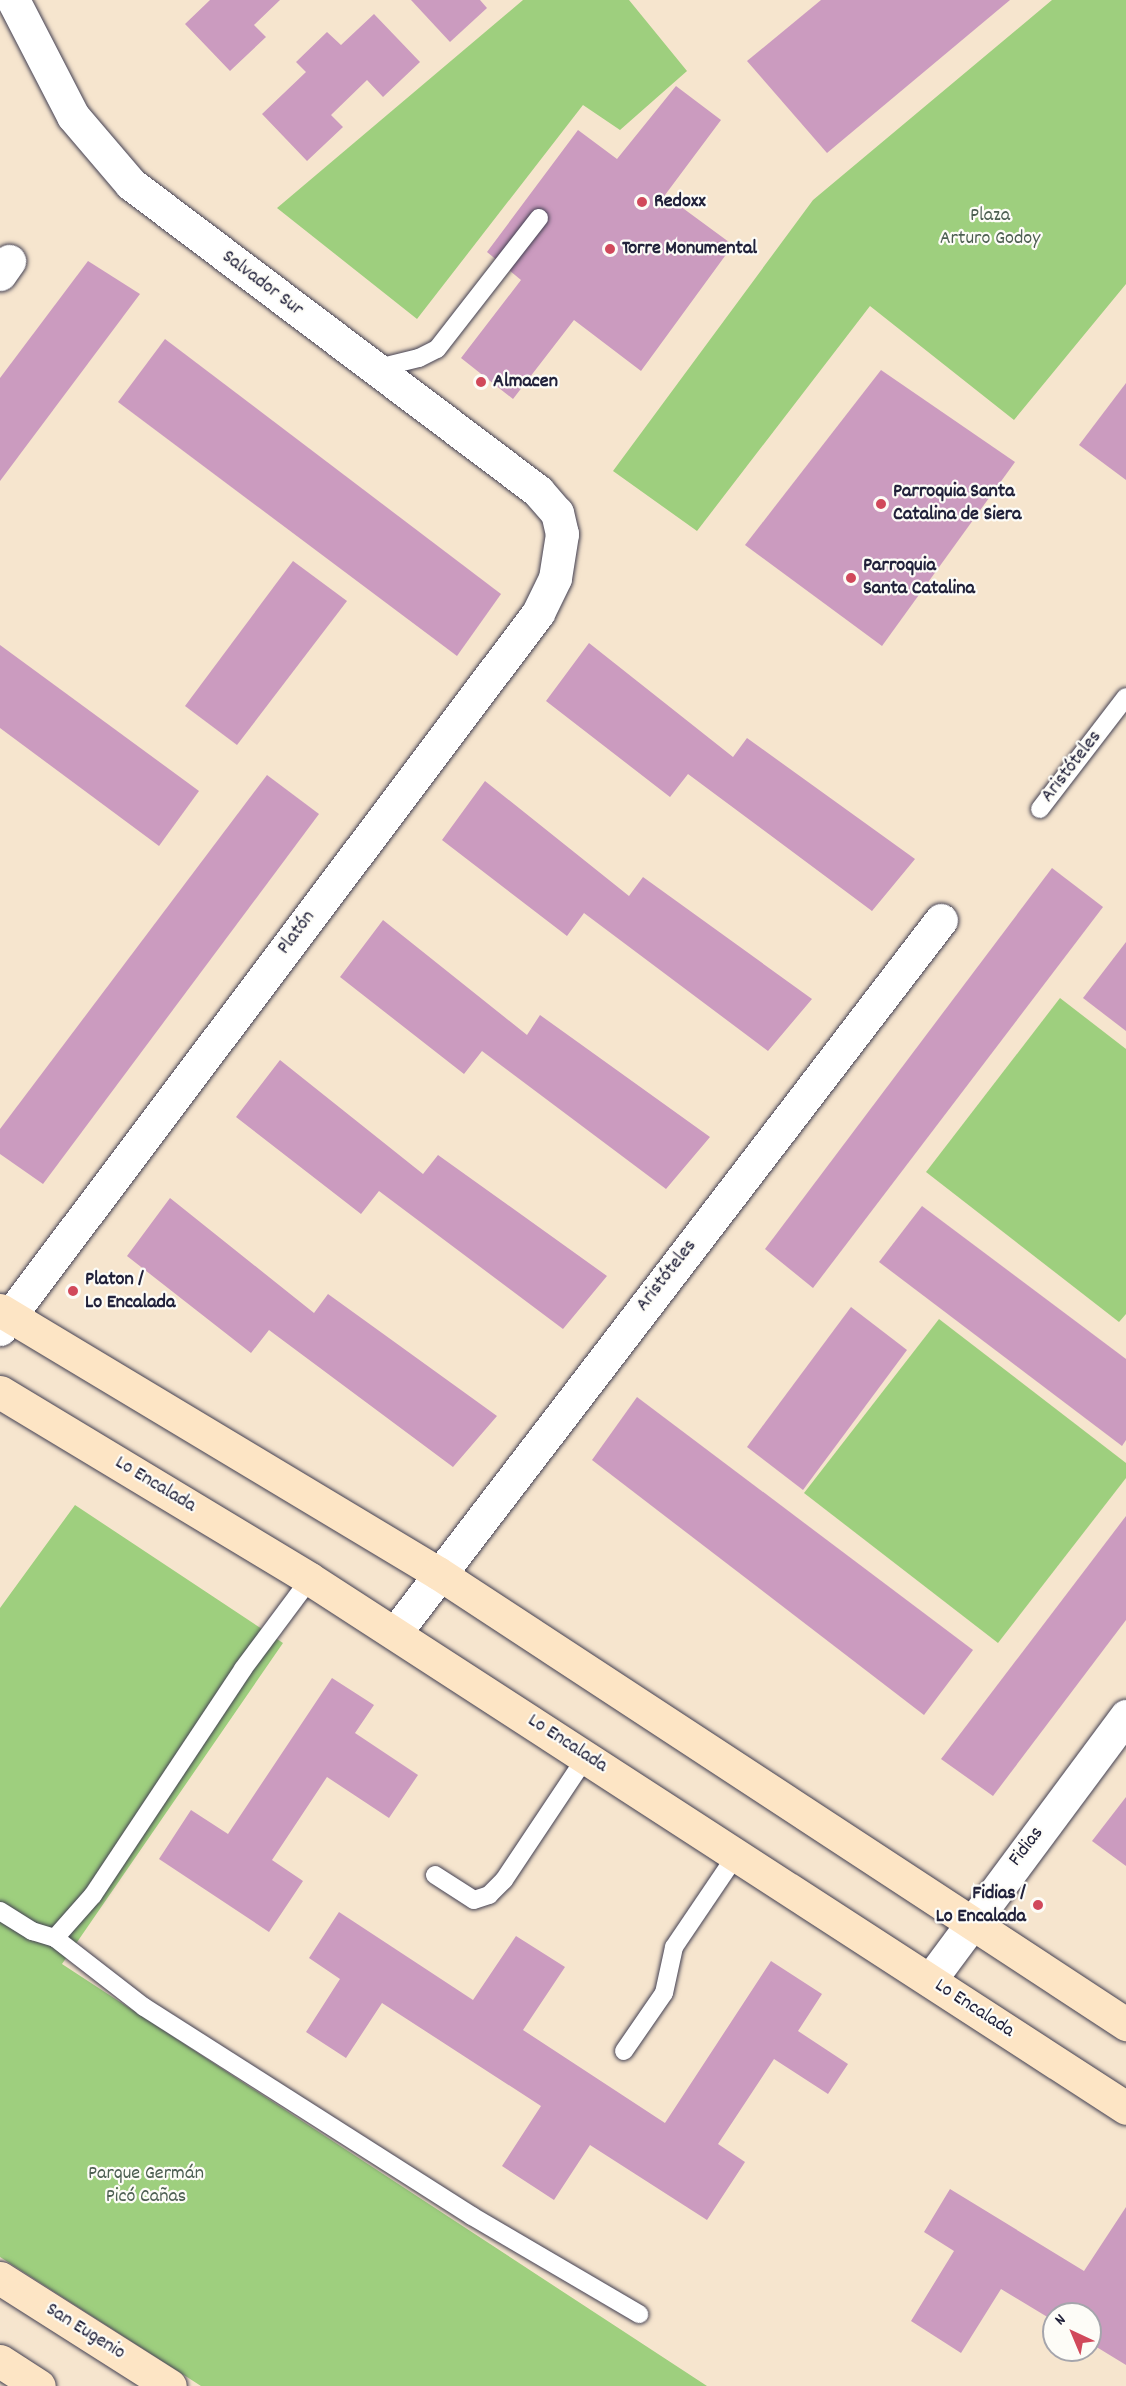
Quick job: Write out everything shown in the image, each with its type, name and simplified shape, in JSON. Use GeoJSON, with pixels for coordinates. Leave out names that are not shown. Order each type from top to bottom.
{"type":"FeatureCollection","features":[{"type":"Feature","properties":{"kind":"street","name":"Salvador Sur"},"geometry":{"type":"LineString","coordinates":[[13,0],[73,116],[118,172],[148,199],[538,491],[551,504],[561,523]]}},
{"type":"Feature","properties":{"kind":"street","name":"Platón"},"geometry":{"type":"LineString","coordinates":[[3,1318],[537,613],[559,565],[561,523]]}},
{"type":"Feature","properties":{"kind":"street","name":"Aristóteles"},"geometry":{"type":"LineString","coordinates":[[395,1633],[438,1573],[941,920]]}},
{"type":"Feature","properties":{"kind":"street"},"geometry":{"type":"LineString","coordinates":[[3,1318],[438,1573],[1126,2024]]}},
{"type":"Feature","properties":{"kind":"street","name":"Lo Encalada"},"geometry":{"type":"LineString","coordinates":[[0,1392],[310,1579],[395,1633],[1126,2108]]}},
{"type":"Feature","properties":{"kind":"street","name":"Fidias"},"geometry":{"type":"LineString","coordinates":[[930,1980],[970,1922],[1126,1716]]}},
{"type":"Feature","properties":{"kind":"street","name":"San Eugenio"},"geometry":{"type":"LineString","coordinates":[[0,2278],[170,2386]]}},
{"type":"Feature","properties":{"kind":"street"},"geometry":{"type":"LineString","coordinates":[[0,2361],[39,2386]]}},
{"type":"Feature","properties":{"kind":"lane"},"geometry":{"type":"LineString","coordinates":[[374,369],[419,358],[437,349],[539,218]]}},
{"type":"Feature","properties":{"kind":"lane","name":"Aristóteles"},"geometry":{"type":"LineString","coordinates":[[1040,809],[1126,697]]}},
{"type":"Feature","properties":{"kind":"lane"},"geometry":{"type":"LineString","coordinates":[[55,1938],[93,1895],[243,1669],[310,1579]]}},
{"type":"Feature","properties":{"kind":"lane"},"geometry":{"type":"LineString","coordinates":[[435,1875],[474,1900],[489,1895],[504,1880],[586,1757]]}},
{"type":"Feature","properties":{"kind":"lane"},"geometry":{"type":"LineString","coordinates":[[624,2051],[664,1993],[674,1947],[737,1854]]}},
{"type":"Feature","properties":{"kind":"lane"},"geometry":{"type":"LineString","coordinates":[[0,1911],[32,1931],[55,1938],[144,2007],[472,2216],[639,2314]]}},
{"type":"Feature","properties":{"kind":"green space"},"geometry":{"type":"Polygon","coordinates":[[[523,0],[629,0],[687,71],[620,130],[583,105],[417,319],[277,208],[523,0]]]}},
{"type":"Feature","properties":{"kind":"green space","name":"Plaza Arturo Godoy"},"geometry":{"type":"Polygon","coordinates":[[[1052,0],[1126,0],[1126,284],[1014,420],[870,306],[697,531],[613,471],[813,200],[1052,0]]]}},
{"type":"Feature","properties":{"kind":"green space"},"geometry":{"type":"Polygon","coordinates":[[[1060,998],[1126,1049],[1126,1314],[1119,1322],[926,1172],[1060,998]]]}},
{"type":"Feature","properties":{"kind":"green space"},"geometry":{"type":"Polygon","coordinates":[[[939,1319],[1126,1463],[1126,1478],[998,1643],[804,1493],[939,1319]]]}},
{"type":"Feature","properties":{"kind":"green space","name":"Parque Germán Picó Cañas"},"geometry":{"type":"Polygon","coordinates":[[[75,1505],[283,1643],[62,1964],[707,2386],[201,2386],[0,2257],[0,1608],[75,1505]]]}},
{"type":"Feature","properties":{"kind":"building"},"geometry":{"type":"Polygon","coordinates":[[[210,0],[280,0],[254,25],[266,37],[230,71],[185,24],[210,0]]]}},
{"type":"Feature","properties":{"kind":"building"},"geometry":{"type":"Polygon","coordinates":[[[411,0],[480,0],[487,8],[450,42],[411,0]]]}},
{"type":"Feature","properties":{"kind":"building"},"geometry":{"type":"Polygon","coordinates":[[[821,0],[1010,0],[827,153],[747,61],[821,0]]]}},
{"type":"Feature","properties":{"kind":"building"},"geometry":{"type":"Polygon","coordinates":[[[374,14],[420,62],[383,97],[367,80],[331,115],[343,127],[307,161],[262,114],[306,72],[296,62],[327,32],[341,45],[374,14]]]}},
{"type":"Feature","properties":{"kind":"building","name":"Torre Monumental"},"geometry":{"type":"Polygon","coordinates":[[[676,86],[721,120],[665,195],[733,245],[641,371],[574,320],[513,399],[461,358],[521,280],[487,252],[578,130],[617,159],[676,86]]]}},
{"type":"Feature","properties":{"kind":"building"},"geometry":{"type":"Polygon","coordinates":[[[88,261],[140,294],[0,481],[0,378],[88,261]]]}},
{"type":"Feature","properties":{"kind":"building"},"geometry":{"type":"Polygon","coordinates":[[[165,339],[501,594],[457,656],[118,402],[165,339]]]}},
{"type":"Feature","properties":{"kind":"building","name":"Parroquia Santa Catalina de Siera"},"geometry":{"type":"Polygon","coordinates":[[[881,370],[1015,462],[882,646],[745,545],[881,370]]]}},
{"type":"Feature","properties":{"kind":"building"},"geometry":{"type":"Polygon","coordinates":[[[1126,383],[1126,480],[1079,445],[1126,383]]]}},
{"type":"Feature","properties":{"kind":"building"},"geometry":{"type":"Polygon","coordinates":[[[293,561],[347,601],[237,745],[185,706],[293,561]]]}},
{"type":"Feature","properties":{"kind":"building"},"geometry":{"type":"Polygon","coordinates":[[[589,643],[733,757],[747,738],[915,859],[872,911],[688,774],[670,797],[546,701],[589,643]]]}},
{"type":"Feature","properties":{"kind":"building"},"geometry":{"type":"Polygon","coordinates":[[[0,645],[199,791],[159,846],[0,728],[0,645]]]}},
{"type":"Feature","properties":{"kind":"building"},"geometry":{"type":"Polygon","coordinates":[[[267,775],[319,814],[43,1184],[0,1154],[0,1129],[267,775]]]}},
{"type":"Feature","properties":{"kind":"building"},"geometry":{"type":"Polygon","coordinates":[[[485,781],[629,896],[643,877],[812,999],[768,1051],[584,913],[567,936],[442,840],[485,781]]]}},
{"type":"Feature","properties":{"kind":"building"},"geometry":{"type":"Polygon","coordinates":[[[1052,868],[1103,907],[813,1288],[765,1249],[1052,868]]]}},
{"type":"Feature","properties":{"kind":"building"},"geometry":{"type":"Polygon","coordinates":[[[383,920],[527,1035],[540,1015],[710,1137],[666,1189],[482,1051],[464,1074],[340,977],[383,920]]]}},
{"type":"Feature","properties":{"kind":"building"},"geometry":{"type":"Polygon","coordinates":[[[1126,942],[1126,1031],[1083,998],[1126,942]]]}},
{"type":"Feature","properties":{"kind":"building"},"geometry":{"type":"Polygon","coordinates":[[[280,1060],[423,1174],[438,1155],[607,1276],[563,1329],[379,1191],[361,1214],[236,1117],[280,1060]]]}},
{"type":"Feature","properties":{"kind":"building"},"geometry":{"type":"Polygon","coordinates":[[[170,1198],[314,1313],[328,1294],[497,1416],[453,1467],[269,1330],[251,1353],[127,1256],[170,1198]]]}},
{"type":"Feature","properties":{"kind":"building"},"geometry":{"type":"Polygon","coordinates":[[[922,1206],[1126,1359],[1126,1440],[1122,1446],[879,1262],[922,1206]]]}},
{"type":"Feature","properties":{"kind":"building"},"geometry":{"type":"Polygon","coordinates":[[[851,1307],[907,1350],[803,1490],[747,1447],[851,1307]]]}},
{"type":"Feature","properties":{"kind":"building"},"geometry":{"type":"Polygon","coordinates":[[[637,1397],[973,1650],[924,1715],[592,1460],[637,1397]]]}},
{"type":"Feature","properties":{"kind":"building"},"geometry":{"type":"Polygon","coordinates":[[[1126,1516],[1126,1620],[993,1796],[941,1759],[1126,1516]]]}},
{"type":"Feature","properties":{"kind":"building"},"geometry":{"type":"Polygon","coordinates":[[[332,1678],[374,1705],[355,1733],[418,1775],[389,1818],[327,1777],[272,1860],[303,1881],[269,1932],[159,1859],[191,1810],[228,1834],[332,1678]]]}},
{"type":"Feature","properties":{"kind":"building"},"geometry":{"type":"Polygon","coordinates":[[[1126,1797],[1126,1866],[1092,1841],[1126,1797]]]}},
{"type":"Feature","properties":{"kind":"building"},"geometry":{"type":"Polygon","coordinates":[[[339,1912],[473,2000],[516,1936],[565,1967],[523,2030],[665,2123],[771,1961],[822,1994],[798,2031],[848,2064],[828,2094],[774,2059],[718,2144],[745,2162],[707,2220],[590,2145],[554,2200],[502,2166],[541,2106],[382,2003],[346,2058],[306,2032],[340,1979],[309,1958],[339,1912]]]}},
{"type":"Feature","properties":{"kind":"building"},"geometry":{"type":"Polygon","coordinates":[[[950,2189],[1084,2271],[1126,2207],[1126,2365],[1102,2350],[1102,2302],[1042,2302],[1042,2314],[1001,2289],[961,2353],[911,2321],[954,2251],[924,2232],[950,2189]]]}},
{"type":"Feature","properties":{"kind":"place","name":"Redoxx"},"geometry":{"type":"Point","coordinates":[642,202]}},
{"type":"Feature","properties":{"kind":"place","name":"Torre Monumental"},"geometry":{"type":"Point","coordinates":[610,249]}},
{"type":"Feature","properties":{"kind":"place","name":"Almacen"},"geometry":{"type":"Point","coordinates":[481,382]}},
{"type":"Feature","properties":{"kind":"place","name":"Parroquia Santa Catalina de Siera"},"geometry":{"type":"Point","coordinates":[881,504]}},
{"type":"Feature","properties":{"kind":"place","name":"Parroquia Santa Catalina"},"geometry":{"type":"Point","coordinates":[851,578]}},
{"type":"Feature","properties":{"kind":"place","name":"Platon / Lo Encalada"},"geometry":{"type":"Point","coordinates":[73,1291]}},
{"type":"Feature","properties":{"kind":"place","name":"Fidias / Lo Encalada"},"geometry":{"type":"Point","coordinates":[1038,1905]}}]}
